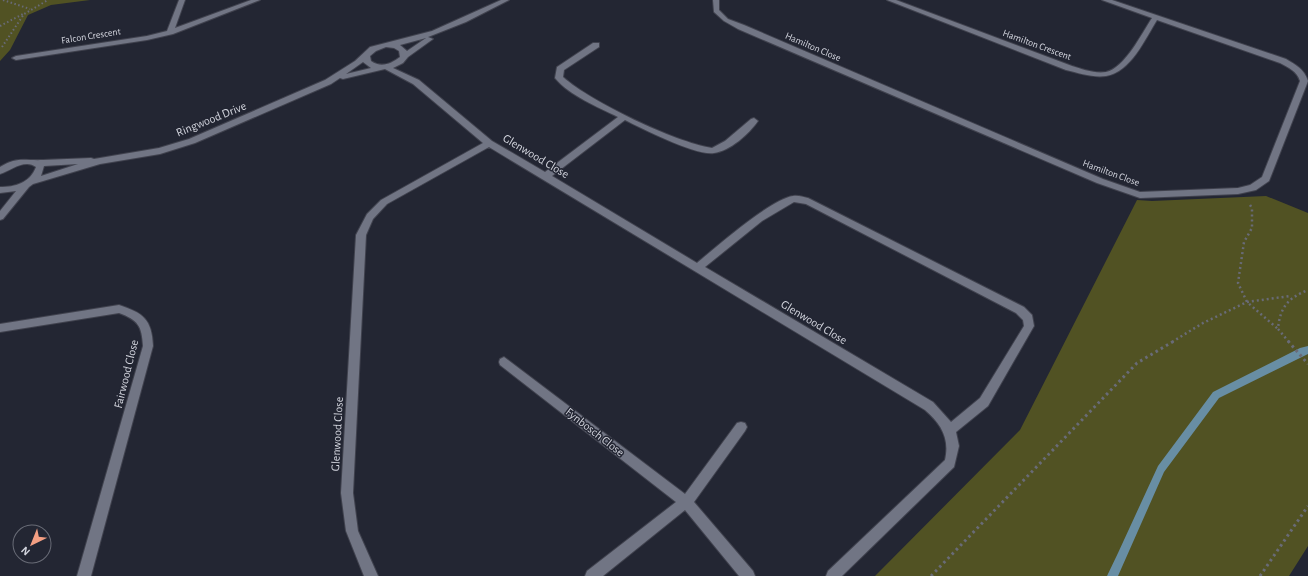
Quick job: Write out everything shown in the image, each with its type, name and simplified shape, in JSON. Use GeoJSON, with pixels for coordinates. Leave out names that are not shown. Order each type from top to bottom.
{"type":"FeatureCollection","features":[{"type":"Feature","properties":{"kind":"street"},"geometry":{"type":"LineString","coordinates":[[170,32],[182,0]]}},
{"type":"Feature","properties":{"kind":"street","name":"Falcon Crescent"},"geometry":{"type":"LineString","coordinates":[[16,58],[147,38],[170,32],[257,0]]}},
{"type":"Feature","properties":{"kind":"street"},"geometry":{"type":"LineString","coordinates":[[390,45],[439,32],[506,0]]}},
{"type":"Feature","properties":{"kind":"street","name":"Hamilton Close"},"geometry":{"type":"LineString","coordinates":[[716,0],[716,10],[726,20],[741,28],[1127,192],[1140,195],[1238,191],[1253,188],[1266,179],[1304,81],[1302,75],[1291,65],[1263,53],[1105,0]]}},
{"type":"Feature","properties":{"kind":"street","name":"Hamilton Crescent"},"geometry":{"type":"LineString","coordinates":[[890,0],[1069,68],[1098,74],[1107,74],[1120,69],[1156,17]]}},
{"type":"Feature","properties":{"kind":"street"},"geometry":{"type":"LineString","coordinates":[[390,45],[403,50],[406,62],[439,32]]}},
{"type":"Feature","properties":{"kind":"street","name":"Ringwood Drive"},"geometry":{"type":"LineString","coordinates":[[328,82],[358,63],[377,47],[390,45]]}},
{"type":"Feature","properties":{"kind":"street"},"geometry":{"type":"LineString","coordinates":[[596,45],[560,69],[559,78],[567,86],[624,117],[695,148],[709,151],[724,147],[754,121]]}},
{"type":"Feature","properties":{"kind":"street","name":"Glenwood Close"},"geometry":{"type":"LineString","coordinates":[[366,56],[365,59],[370,65],[384,67],[416,82],[489,143],[929,406],[945,420],[950,429],[954,442],[954,453],[950,463],[833,576]]}},
{"type":"Feature","properties":{"kind":"street","name":"Ringwood Drive"},"geometry":{"type":"LineString","coordinates":[[2,169],[24,161],[37,163],[99,161],[160,151],[192,141],[328,82],[406,62]]}},
{"type":"Feature","properties":{"kind":"street","name":"Glenwood Close"},"geometry":{"type":"LineString","coordinates":[[406,62],[416,82]]}},
{"type":"Feature","properties":{"kind":"street"},"geometry":{"type":"LineString","coordinates":[[545,177],[624,117]]}},
{"type":"Feature","properties":{"kind":"street","name":"Glenwood Close"},"geometry":{"type":"LineString","coordinates":[[371,576],[352,530],[347,493],[361,235],[366,221],[384,202],[489,143]]}},
{"type":"Feature","properties":{"kind":"street","name":"Ringwood Drive"},"geometry":{"type":"LineString","coordinates":[[0,190],[14,189],[28,183],[99,161]]}},
{"type":"Feature","properties":{"kind":"street"},"geometry":{"type":"LineString","coordinates":[[0,217],[28,183],[39,173],[40,168],[37,163]]}},
{"type":"Feature","properties":{"kind":"street"},"geometry":{"type":"LineString","coordinates":[[697,268],[776,208],[792,200],[799,199],[808,201],[1016,307],[1025,314],[1029,326],[984,402],[950,429]]}},
{"type":"Feature","properties":{"kind":"street","name":"Fairwood Close"},"geometry":{"type":"LineString","coordinates":[[0,328],[119,309],[133,313],[142,320],[148,331],[148,346],[84,576]]}},
{"type":"Feature","properties":{"kind":"street","name":"Fynbosch Close"},"geometry":{"type":"LineString","coordinates":[[504,362],[686,502],[748,576]]}},
{"type":"Feature","properties":{"kind":"street"},"geometry":{"type":"LineString","coordinates":[[592,576],[686,502],[741,427]]}},
{"type":"Feature","properties":{"kind":"path"},"geometry":{"type":"LineString","coordinates":[[3,0],[20,4],[31,9]]}},
{"type":"Feature","properties":{"kind":"path"},"geometry":{"type":"LineString","coordinates":[[0,26],[48,0]]}},
{"type":"Feature","properties":{"kind":"path"},"geometry":{"type":"LineString","coordinates":[[0,51],[24,14]]}},
{"type":"Feature","properties":{"kind":"path"},"geometry":{"type":"LineString","coordinates":[[1238,191],[1252,208],[1252,228],[1244,242],[1238,283],[1247,302],[1278,329],[1307,363]]}},
{"type":"Feature","properties":{"kind":"path"},"geometry":{"type":"LineString","coordinates":[[931,576],[1137,363],[1203,323],[1247,302],[1290,296],[1308,290]]}},
{"type":"Feature","properties":{"kind":"path"},"geometry":{"type":"LineString","coordinates":[[1278,329],[1278,315],[1290,296]]}},
{"type":"Feature","properties":{"kind":"path"},"geometry":{"type":"LineString","coordinates":[[1260,576],[1308,506]]}},
{"type":"Feature","properties":{"kind":"shaded area"},"geometry":{"type":"Polygon","coordinates":[[[0,0],[90,0],[51,5],[28,15],[10,50],[0,61],[0,0]]]}},
{"type":"Feature","properties":{"kind":"shaded area"},"geometry":{"type":"Polygon","coordinates":[[[1266,196],[1308,213],[1308,546],[1289,576],[875,576],[1020,430],[1137,200],[1152,201],[1266,196]]]}},
{"type":"Feature","properties":{"kind":"waterway"},"geometry":{"type":"LineString","coordinates":[[1112,576],[1161,469],[1216,395],[1303,351],[1308,350]]}}]}
